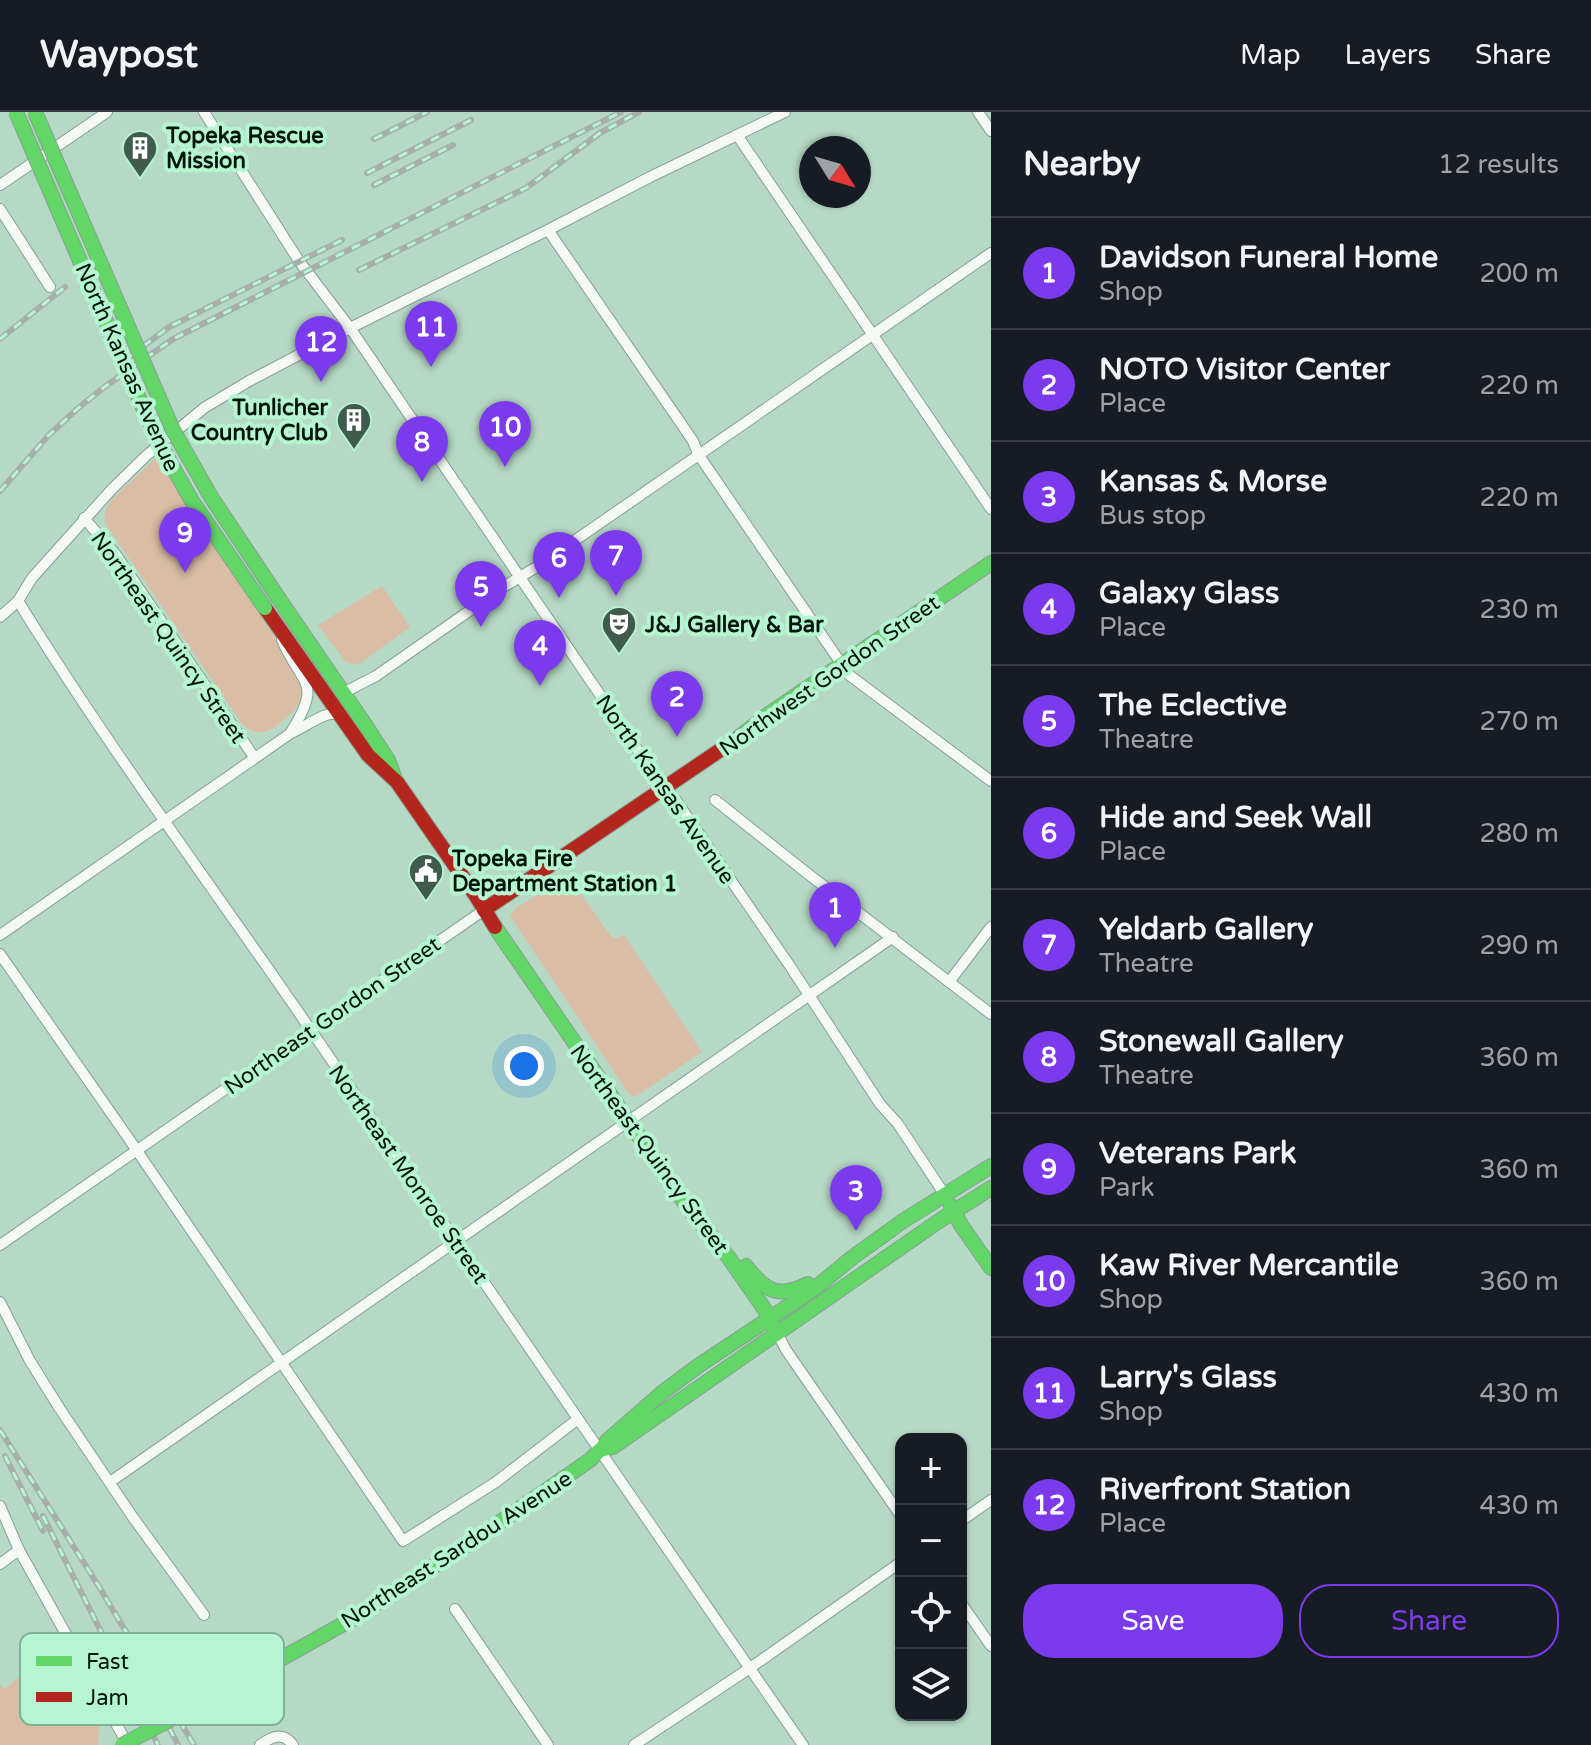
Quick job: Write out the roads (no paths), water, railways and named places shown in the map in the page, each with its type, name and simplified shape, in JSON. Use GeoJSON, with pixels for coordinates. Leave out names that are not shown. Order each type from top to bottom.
{"type":"FeatureCollection","features":[{"type":"Feature","properties":{"kind":"main road","name":"North Kansas Avenue"},"geometry":{"type":"LineString","coordinates":[[16,112],[145,412],[172,466],[192,501],[268,612]]}},
{"type":"Feature","properties":{"kind":"main road","name":"North Kansas Avenue"},"geometry":{"type":"LineString","coordinates":[[35,112],[173,430],[211,497],[279,599]]}},
{"type":"Feature","properties":{"kind":"main road","name":"Northwest Gordon Street"},"geometry":{"type":"LineString","coordinates":[[666,788],[991,563]]}},
{"type":"Feature","properties":{"kind":"main road","name":"Northeast Quincy Street"},"geometry":{"type":"LineString","coordinates":[[279,599],[388,760],[397,782]]}},
{"type":"Feature","properties":{"kind":"main road","name":"Northeast Quincy Street"},"geometry":{"type":"LineString","coordinates":[[268,612],[368,755],[397,782],[629,1122],[729,1258],[777,1333]]}},
{"type":"Feature","properties":{"kind":"main road","name":"Northeast Gordon Street"},"geometry":{"type":"LineString","coordinates":[[484,910],[666,788]]}},
{"type":"Feature","properties":{"kind":"main road"},"geometry":{"type":"LineString","coordinates":[[700,1222],[727,1242],[755,1279],[777,1293],[794,1292],[853,1258],[991,1166]]}},
{"type":"Feature","properties":{"kind":"main road","name":"Northeast Sardou Avenue"},"geometry":{"type":"LineString","coordinates":[[284,1657],[391,1595],[540,1495],[600,1450],[613,1447],[991,1188]]}},
{"type":"Feature","properties":{"kind":"main road","name":"North Kansas Avenue"},"geometry":{"type":"LineString","coordinates":[[945,1195],[961,1225],[991,1268]]}},
{"type":"Feature","properties":{"kind":"main road"},"geometry":{"type":"LineString","coordinates":[[600,1450],[679,1380],[831,1277],[853,1258]]}},
{"type":"Feature","properties":{"kind":"main road","name":"Northeast Sardou Avenue"},"geometry":{"type":"LineString","coordinates":[[125,1745],[162,1725]]}},
{"type":"Feature","properties":{"kind":"street"},"geometry":{"type":"LineString","coordinates":[[0,185],[107,112]]}},
{"type":"Feature","properties":{"kind":"street","name":"North Kansas Avenue"},"geometry":{"type":"LineString","coordinates":[[204,112],[299,261],[350,328],[945,1195]]}},
{"type":"Feature","properties":{"kind":"street"},"geometry":{"type":"LineString","coordinates":[[0,617],[18,601],[32,578],[84,518],[147,455],[204,408],[350,328],[785,112]]}},
{"type":"Feature","properties":{"kind":"street"},"geometry":{"type":"LineString","coordinates":[[978,112],[991,131]]}},
{"type":"Feature","properties":{"kind":"street"},"geometry":{"type":"LineString","coordinates":[[737,135],[991,509]]}},
{"type":"Feature","properties":{"kind":"street"},"geometry":{"type":"LineString","coordinates":[[0,209],[50,287]]}},
{"type":"Feature","properties":{"kind":"street"},"geometry":{"type":"LineString","coordinates":[[548,230],[849,675],[991,781]]}},
{"type":"Feature","properties":{"kind":"street"},"geometry":{"type":"LineString","coordinates":[[343,693],[376,676],[991,253]]}},
{"type":"Feature","properties":{"kind":"street","name":"Northeast Quincy Street"},"geometry":{"type":"LineString","coordinates":[[84,518],[116,555],[254,757]]}},
{"type":"Feature","properties":{"kind":"street","name":"Northeast Monroe Street"},"geometry":{"type":"LineString","coordinates":[[18,601],[164,821],[803,1745]]}},
{"type":"Feature","properties":{"kind":"street"},"geometry":{"type":"LineString","coordinates":[[268,612],[308,690],[307,704],[291,733]]}},
{"type":"Feature","properties":{"kind":"street"},"geometry":{"type":"LineString","coordinates":[[0,935],[254,757],[328,713],[340,714]]}},
{"type":"Feature","properties":{"kind":"street"},"geometry":{"type":"LineString","coordinates":[[715,800],[991,1014]]}},
{"type":"Feature","properties":{"kind":"street","name":"Northeast Gordon Street"},"geometry":{"type":"LineString","coordinates":[[0,1245],[484,910]]}},
{"type":"Feature","properties":{"kind":"street"},"geometry":{"type":"LineString","coordinates":[[949,982],[991,927]]}},
{"type":"Feature","properties":{"kind":"street"},"geometry":{"type":"LineString","coordinates":[[110,1482],[893,937]]}},
{"type":"Feature","properties":{"kind":"street"},"geometry":{"type":"LineString","coordinates":[[0,954],[403,1541],[496,1482],[578,1419]]}},
{"type":"Feature","properties":{"kind":"street"},"geometry":{"type":"LineString","coordinates":[[0,1302],[34,1368],[204,1615]]}},
{"type":"Feature","properties":{"kind":"street","name":"Northeast Quincy Street"},"geometry":{"type":"LineString","coordinates":[[777,1333],[895,1507]]}},
{"type":"Feature","properties":{"kind":"street"},"geometry":{"type":"LineString","coordinates":[[967,1517],[991,1500]]}},
{"type":"Feature","properties":{"kind":"street"},"geometry":{"type":"LineString","coordinates":[[0,1506],[19,1550],[64,1633]]}},
{"type":"Feature","properties":{"kind":"street"},"geometry":{"type":"LineString","coordinates":[[0,1564],[19,1550]]}},
{"type":"Feature","properties":{"kind":"street"},"geometry":{"type":"LineString","coordinates":[[634,1745],[895,1566]]}},
{"type":"Feature","properties":{"kind":"street"},"geometry":{"type":"LineString","coordinates":[[455,1609],[548,1745]]}},
{"type":"Feature","properties":{"kind":"street"},"geometry":{"type":"LineString","coordinates":[[967,1612],[991,1646]]}},
{"type":"Feature","properties":{"kind":"street"},"geometry":{"type":"LineString","coordinates":[[114,1725],[125,1745]]}},
{"type":"Feature","properties":{"kind":"street"},"geometry":{"type":"LineString","coordinates":[[260,1745],[277,1736],[284,1737],[293,1745]]}},
{"type":"Feature","properties":{"kind":"railway"},"geometry":{"type":"LineString","coordinates":[[374,139],[427,112]]}},
{"type":"Feature","properties":{"kind":"railway"},"geometry":{"type":"LineString","coordinates":[[0,491],[48,436],[76,410],[173,339],[621,112]]}},
{"type":"Feature","properties":{"kind":"railway"},"geometry":{"type":"LineString","coordinates":[[359,270],[526,188],[600,133],[639,112]]}},
{"type":"Feature","properties":{"kind":"railway"},"geometry":{"type":"LineString","coordinates":[[367,173],[471,120]]}},
{"type":"Feature","properties":{"kind":"railway"},"geometry":{"type":"LineString","coordinates":[[374,185],[453,145]]}},
{"type":"Feature","properties":{"kind":"railway"},"geometry":{"type":"LineString","coordinates":[[129,357],[169,327],[342,240]]}},
{"type":"Feature","properties":{"kind":"railway"},"geometry":{"type":"LineString","coordinates":[[0,339],[65,287]]}},
{"type":"Feature","properties":{"kind":"railway"},"geometry":{"type":"LineString","coordinates":[[0,1430],[127,1633]]}},
{"type":"Feature","properties":{"kind":"railway"},"geometry":{"type":"LineString","coordinates":[[5,1456],[43,1531]]}},
{"type":"Feature","properties":{"kind":"railway"},"geometry":{"type":"LineString","coordinates":[[43,1516],[102,1633]]}},
{"type":"Feature","properties":{"kind":"railway"},"geometry":{"type":"LineString","coordinates":[[148,1725],[158,1745]]}},
{"type":"Feature","properties":{"kind":"railway"},"geometry":{"type":"LineString","coordinates":[[168,1725],[178,1745]]}},
{"type":"Feature","properties":{"kind":"railway"},"geometry":{"type":"LineString","coordinates":[[182,1725],[194,1745]]}},
{"type":"Feature","properties":{"kind":"place","name":"Topeka Rescue Mission"},"geometry":{"type":"Point","coordinates":[140,179]}},
{"type":"Feature","properties":{"kind":"place","name":"Larry's Glass"},"geometry":{"type":"Point","coordinates":[431,367]}},
{"type":"Feature","properties":{"kind":"place","name":"Riverfront Station"},"geometry":{"type":"Point","coordinates":[321,382]}},
{"type":"Feature","properties":{"kind":"place","name":"Tunlicher Country Club"},"geometry":{"type":"Point","coordinates":[354,451]}},
{"type":"Feature","properties":{"kind":"place","name":"Kaw River Mercantile"},"geometry":{"type":"Point","coordinates":[505,467]}},
{"type":"Feature","properties":{"kind":"place","name":"Stonewall Gallery"},"geometry":{"type":"Point","coordinates":[422,482]}},
{"type":"Feature","properties":{"kind":"place","name":"Veterans Park"},"geometry":{"type":"Point","coordinates":[185,573]}},
{"type":"Feature","properties":{"kind":"place","name":"Yeldarb Gallery"},"geometry":{"type":"Point","coordinates":[616,596]}},
{"type":"Feature","properties":{"kind":"place","name":"Hide and Seek Wall"},"geometry":{"type":"Point","coordinates":[559,598]}},
{"type":"Feature","properties":{"kind":"place","name":"The Eclective"},"geometry":{"type":"Point","coordinates":[481,627]}},
{"type":"Feature","properties":{"kind":"place","name":"J&J Gallery & Bar"},"geometry":{"type":"Point","coordinates":[619,655]}},
{"type":"Feature","properties":{"kind":"place","name":"Galaxy Glass"},"geometry":{"type":"Point","coordinates":[540,686]}},
{"type":"Feature","properties":{"kind":"place","name":"NOTO Visitor Center"},"geometry":{"type":"Point","coordinates":[677,737]}},
{"type":"Feature","properties":{"kind":"place","name":"Topeka Fire Department Station 1"},"geometry":{"type":"Point","coordinates":[426,902]}},
{"type":"Feature","properties":{"kind":"place","name":"Davidson Funeral Home"},"geometry":{"type":"Point","coordinates":[835,948]}},
{"type":"Feature","properties":{"kind":"place","name":"Kansas & Morse"},"geometry":{"type":"Point","coordinates":[856,1231]}}]}
